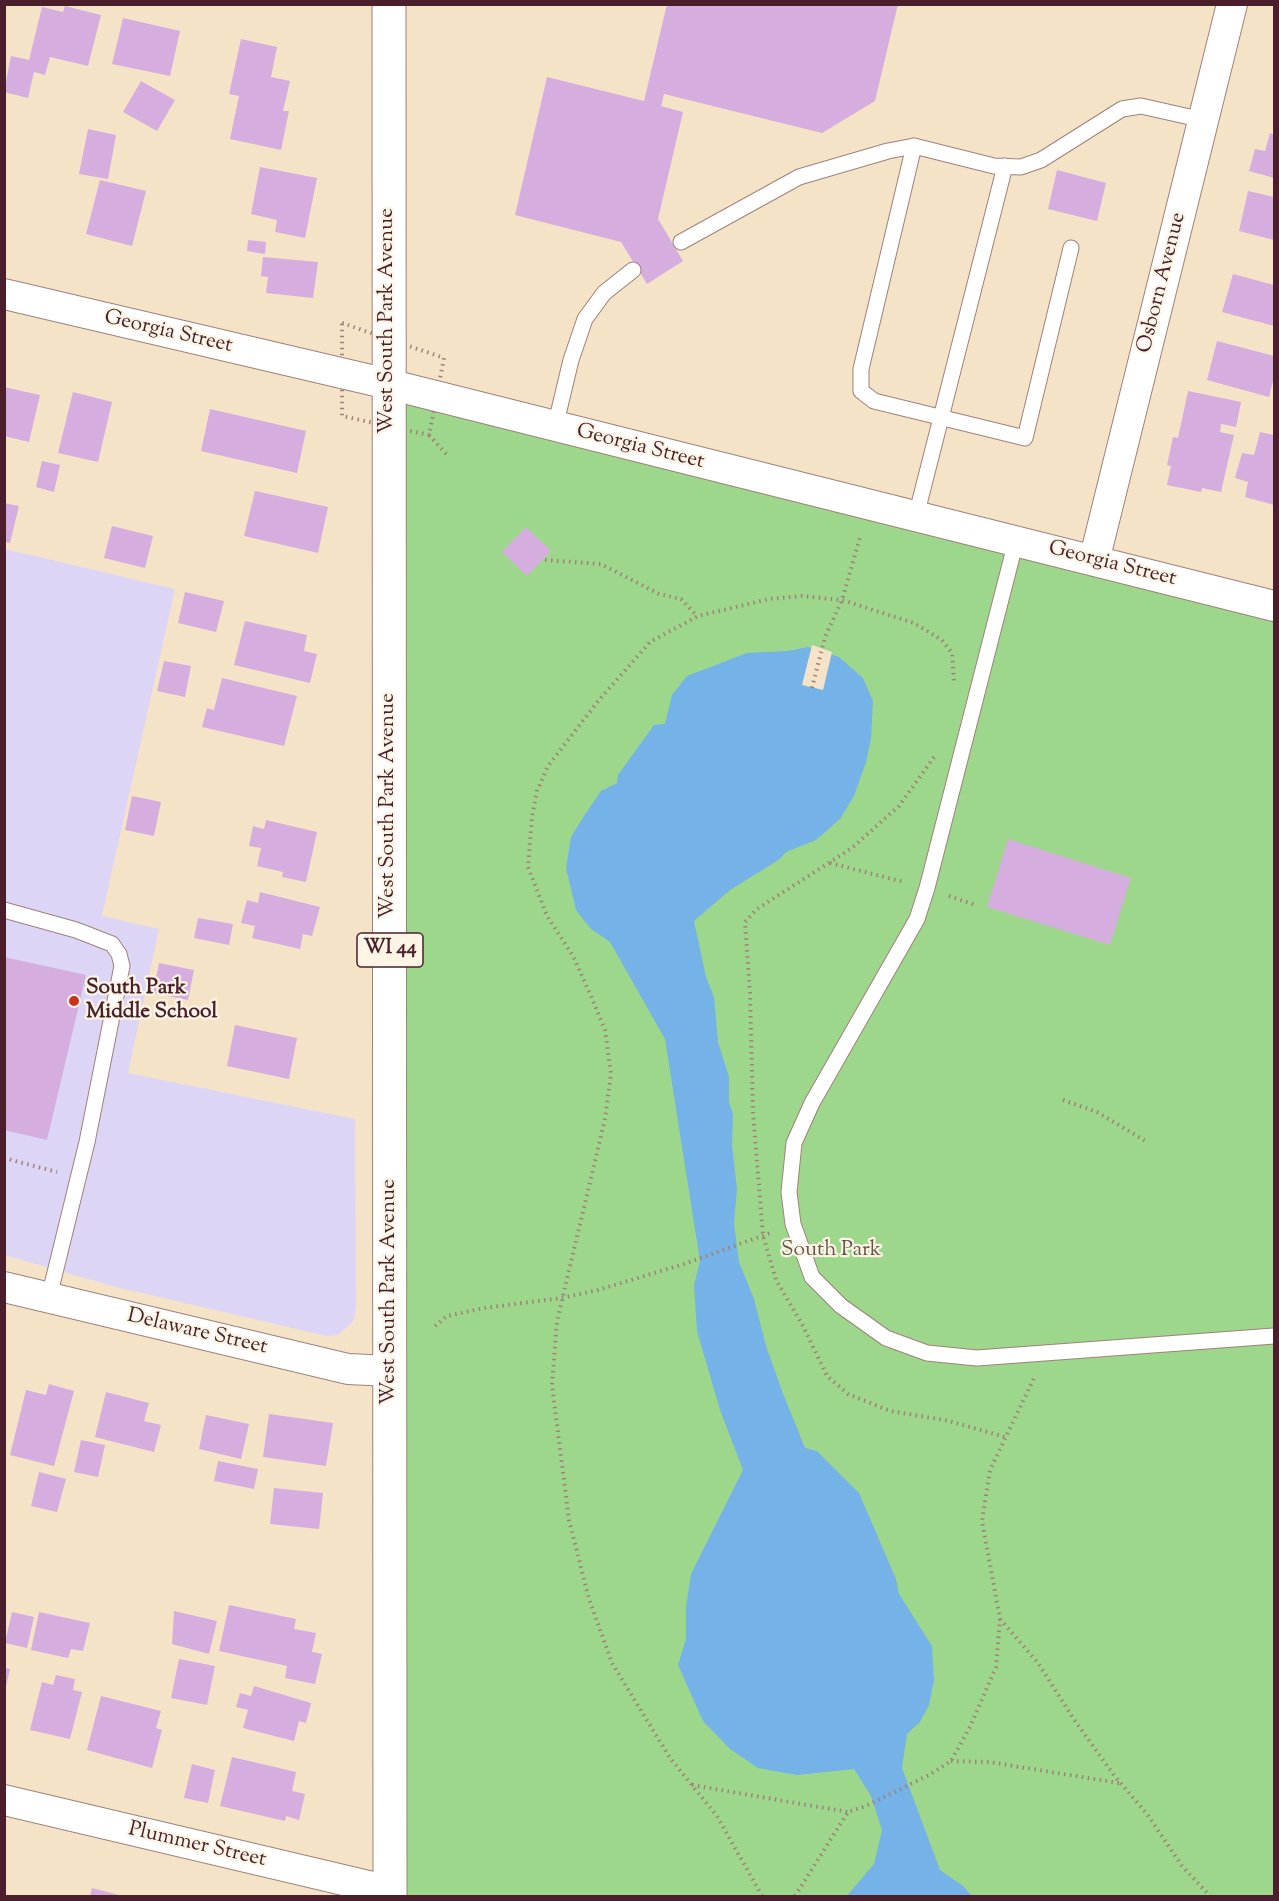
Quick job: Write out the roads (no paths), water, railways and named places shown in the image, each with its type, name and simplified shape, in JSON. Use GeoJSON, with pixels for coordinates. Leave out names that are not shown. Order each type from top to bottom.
{"type":"FeatureCollection","features":[{"type":"Feature","properties":{"kind":"main road","name":"West South Park Avenue"},"geometry":{"type":"LineString","coordinates":[[389,4],[390,1894]]}},
{"type":"Feature","properties":{"kind":"street","name":"Osborn Avenue"},"geometry":{"type":"LineString","coordinates":[[1094,561],[1232,4]]}},
{"type":"Feature","properties":{"kind":"street","name":"Georgia Street"},"geometry":{"type":"LineString","coordinates":[[4,294],[388,384],[1275,606]]}},
{"type":"Feature","properties":{"kind":"street","name":"Delaware Street"},"geometry":{"type":"LineString","coordinates":[[4,1287],[348,1369],[391,1371]]}},
{"type":"Feature","properties":{"kind":"street","name":"Plummer Street"},"geometry":{"type":"LineString","coordinates":[[4,1800],[390,1894]]}},
{"type":"Feature","properties":{"kind":"lane"},"geometry":{"type":"LineString","coordinates":[[681,242],[799,177],[888,151],[914,146],[994,166],[1021,167],[1041,160],[1122,109],[1141,106],[1203,120]]}},
{"type":"Feature","properties":{"kind":"lane"},"geometry":{"type":"LineString","coordinates":[[914,146],[861,369],[861,390],[874,400],[1025,438],[1071,248]]}},
{"type":"Feature","properties":{"kind":"lane"},"geometry":{"type":"LineString","coordinates":[[916,516],[1005,166]]}},
{"type":"Feature","properties":{"kind":"lane"},"geometry":{"type":"LineString","coordinates":[[555,427],[571,360],[585,319],[604,293],[633,270]]}},
{"type":"Feature","properties":{"kind":"lane"},"geometry":{"type":"LineString","coordinates":[[1016,541],[917,920],[812,1102],[794,1143],[789,1192],[793,1224],[813,1277],[841,1306],[886,1338],[927,1353],[977,1358],[1275,1336]]}},
{"type":"Feature","properties":{"kind":"lane"},"geometry":{"type":"LineString","coordinates":[[4,910],[112,944],[119,954],[122,966],[121,983],[79,1178],[49,1297]]}},
{"type":"Feature","properties":{"kind":"water"},"geometry":{"type":"Polygon","coordinates":[[[808,647],[839,657],[863,678],[873,701],[871,739],[854,796],[840,819],[816,840],[786,852],[780,859],[730,890],[694,921],[706,977],[714,997],[718,1042],[729,1077],[729,1102],[733,1114],[732,1145],[737,1189],[734,1223],[739,1262],[754,1299],[766,1346],[805,1448],[817,1451],[859,1493],[896,1579],[899,1594],[932,1646],[934,1680],[929,1705],[920,1722],[907,1734],[902,1768],[940,1870],[963,1886],[972,1896],[847,1896],[874,1864],[882,1830],[871,1796],[854,1769],[797,1775],[758,1768],[730,1749],[703,1721],[678,1665],[686,1639],[686,1607],[691,1574],[743,1470],[720,1410],[697,1331],[694,1285],[700,1261],[665,1039],[610,942],[591,929],[576,910],[566,868],[571,837],[584,816],[601,791],[617,783],[618,775],[654,725],[665,724],[672,695],[687,676],[747,653],[788,651],[808,647]]]}},
{"type":"Feature","properties":{"kind":"place","name":"South Park Middle School"},"geometry":{"type":"Point","coordinates":[74,1001]}},
{"type":"Feature","properties":{"kind":"park label","name":"South Park"},"geometry":{"type":"Point","coordinates":[831,1251]}}]}
